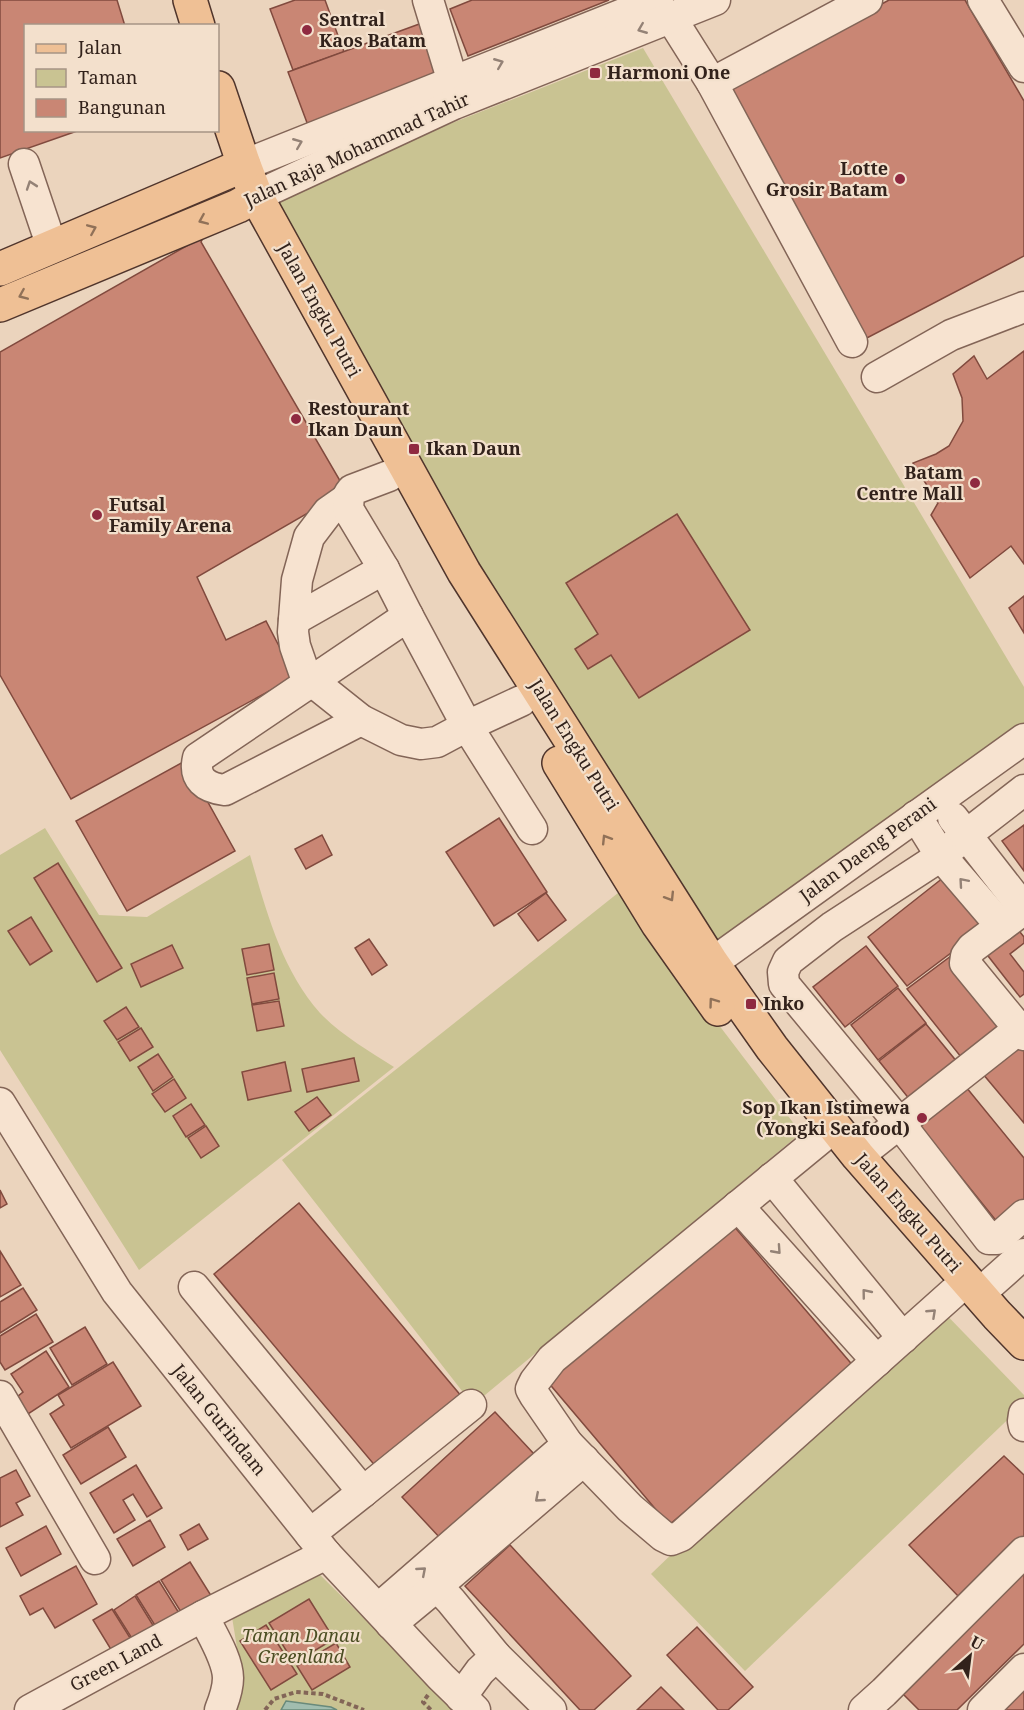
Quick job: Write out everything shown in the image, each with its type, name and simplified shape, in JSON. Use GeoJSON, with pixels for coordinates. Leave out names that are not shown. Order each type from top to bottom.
{"type":"FeatureCollection","features":[{"type":"Feature","properties":{"kind":"main road"},"geometry":{"type":"LineString","coordinates":[[175,0],[181,24]]}},
{"type":"Feature","properties":{"kind":"main road"},"geometry":{"type":"LineString","coordinates":[[190,0],[197,24]]}},
{"type":"Feature","properties":{"kind":"main road","name":"Jalan Engku Putri"},"geometry":{"type":"LineString","coordinates":[[219,93],[235,169]]}},
{"type":"Feature","properties":{"kind":"main road","name":"Jalan Engku Putri"},"geometry":{"type":"LineString","coordinates":[[215,132],[235,169],[247,201],[388,476],[443,575],[652,914],[688,968],[755,1059],[923,1259],[997,1315],[1024,1342]]}},
{"type":"Feature","properties":{"kind":"main road","name":"Jalan Raja Mohammad Tahir"},"geometry":{"type":"LineString","coordinates":[[0,269],[235,169]]}},
{"type":"Feature","properties":{"kind":"main road","name":"Jalan Engku Putri"},"geometry":{"type":"LineString","coordinates":[[247,201],[464,572],[712,963],[772,1048],[1024,1365]]}},
{"type":"Feature","properties":{"kind":"main road","name":"Jalan Raja Mohammad Tahir"},"geometry":{"type":"LineString","coordinates":[[0,305],[247,201]]}},
{"type":"Feature","properties":{"kind":"street"},"geometry":{"type":"LineString","coordinates":[[428,0],[453,82]]}},
{"type":"Feature","properties":{"kind":"street","name":"Jalan Raja Mohammad Tahir"},"geometry":{"type":"LineString","coordinates":[[235,169],[453,82],[664,9],[716,0]]}},
{"type":"Feature","properties":{"kind":"street"},"geometry":{"type":"LineString","coordinates":[[712,83],[867,0]]}},
{"type":"Feature","properties":{"kind":"street"},"geometry":{"type":"LineString","coordinates":[[983,0],[1024,68]]}},
{"type":"Feature","properties":{"kind":"street"},"geometry":{"type":"LineString","coordinates":[[664,9],[712,83],[852,342]]}},
{"type":"Feature","properties":{"kind":"street","name":"Jalan Raja Mohammad Tahir"},"geometry":{"type":"LineString","coordinates":[[247,201],[664,9]]}},
{"type":"Feature","properties":{"kind":"street"},"geometry":{"type":"LineString","coordinates":[[24,164],[52,247]]}},
{"type":"Feature","properties":{"kind":"street"},"geometry":{"type":"LineString","coordinates":[[877,377],[951,335],[1024,307]]}},
{"type":"Feature","properties":{"kind":"street"},"geometry":{"type":"LineString","coordinates":[[388,476],[352,490],[348,498],[348,509],[384,569],[467,726],[532,829]]}},
{"type":"Feature","properties":{"kind":"street"},"geometry":{"type":"LineString","coordinates":[[348,498],[328,512],[309,537],[297,580],[293,632],[304,672],[361,720],[401,740],[421,744],[437,742],[521,701]]}},
{"type":"Feature","properties":{"kind":"street"},"geometry":{"type":"LineString","coordinates":[[294,620],[384,569]]}},
{"type":"Feature","properties":{"kind":"street"},"geometry":{"type":"LineString","coordinates":[[361,720],[225,790],[207,785],[200,778],[196,767],[198,758],[408,616]]}},
{"type":"Feature","properties":{"kind":"street","name":"Jalan Daeng Perani"},"geometry":{"type":"LineString","coordinates":[[712,963],[1024,739]]}},
{"type":"Feature","properties":{"kind":"street"},"geometry":{"type":"LineString","coordinates":[[1024,790],[941,856],[832,927],[788,961],[783,972],[784,984],[900,1124],[989,1239],[997,1239],[1024,1215]]}},
{"type":"Feature","properties":{"kind":"street"},"geometry":{"type":"LineString","coordinates":[[927,808],[966,835],[1016,915]]}},
{"type":"Feature","properties":{"kind":"street"},"geometry":{"type":"LineString","coordinates":[[927,808],[941,856],[1016,915]]}},
{"type":"Feature","properties":{"kind":"street"},"geometry":{"type":"LineString","coordinates":[[858,1156],[1021,1032],[965,963],[966,956],[972,948],[1016,915]]}},
{"type":"Feature","properties":{"kind":"street","name":"Jalan Gurindam"},"geometry":{"type":"LineString","coordinates":[[0,1103],[117,1292],[318,1544],[468,1703]]}},
{"type":"Feature","properties":{"kind":"street"},"geometry":{"type":"LineString","coordinates":[[820,1139],[552,1359],[531,1389],[576,1452],[630,1508],[663,1536],[671,1540],[681,1536],[903,1338],[1024,1254]]}},
{"type":"Feature","properties":{"kind":"street"},"geometry":{"type":"LineString","coordinates":[[772,1178],[903,1338]]}},
{"type":"Feature","properties":{"kind":"street"},"geometry":{"type":"LineString","coordinates":[[738,1206],[876,1361]]}},
{"type":"Feature","properties":{"kind":"street"},"geometry":{"type":"LineString","coordinates":[[194,1287],[363,1492]]}},
{"type":"Feature","properties":{"kind":"street"},"geometry":{"type":"LineString","coordinates":[[0,1396],[9,1431],[95,1558]]}},
{"type":"Feature","properties":{"kind":"street","name":"Green Land"},"geometry":{"type":"LineString","coordinates":[[30,1710],[203,1616],[318,1544],[363,1492],[471,1406]]}},
{"type":"Feature","properties":{"kind":"street"},"geometry":{"type":"LineString","coordinates":[[1024,1414],[1024,1426]]}},
{"type":"Feature","properties":{"kind":"street"},"geometry":{"type":"LineString","coordinates":[[384,1616],[437,1586],[576,1452]]}},
{"type":"Feature","properties":{"kind":"street"},"geometry":{"type":"LineString","coordinates":[[384,1616],[576,1452]]}},
{"type":"Feature","properties":{"kind":"street"},"geometry":{"type":"LineString","coordinates":[[884,1704],[1022,1557]]}},
{"type":"Feature","properties":{"kind":"street"},"geometry":{"type":"LineString","coordinates":[[437,1586],[496,1656],[551,1710]]}},
{"type":"Feature","properties":{"kind":"street"},"geometry":{"type":"LineString","coordinates":[[203,1616],[227,1666],[227,1690],[220,1710]]}},
{"type":"Feature","properties":{"kind":"street"},"geometry":{"type":"LineString","coordinates":[[468,1703],[480,1671],[496,1656]]}},
{"type":"Feature","properties":{"kind":"street"},"geometry":{"type":"LineString","coordinates":[[983,1710],[1024,1669]]}},
{"type":"Feature","properties":{"kind":"path"},"geometry":{"type":"LineString","coordinates":[[265,1710],[274,1700],[296,1692],[322,1694],[364,1710]]}},
{"type":"Feature","properties":{"kind":"green space"},"geometry":{"type":"Polygon","coordinates":[[[643,48],[1024,687],[1024,732],[714,950],[468,566],[267,196],[643,48]]]}},
{"type":"Feature","properties":{"kind":"green space"},"geometry":{"type":"Polygon","coordinates":[[[45,828],[99,915],[147,917],[250,855],[276,938],[306,996],[337,1028],[394,1067],[139,1270],[0,1050],[0,855],[45,828]]]}},
{"type":"Feature","properties":{"kind":"green space"},"geometry":{"type":"Polygon","coordinates":[[[623,889],[709,1012],[801,1133],[473,1405],[282,1160],[623,889]]]}},
{"type":"Feature","properties":{"kind":"green space"},"geometry":{"type":"Polygon","coordinates":[[[934,1302],[1024,1395],[1024,1404],[745,1671],[651,1574],[934,1302]]]}},
{"type":"Feature","properties":{"kind":"green space","name":"Taman Danau Greenland"},"geometry":{"type":"Polygon","coordinates":[[[312,1567],[457,1710],[235,1710],[240,1666],[231,1611],[312,1567]]]}},
{"type":"Feature","properties":{"kind":"shaded area"},"geometry":{"type":"Polygon","coordinates":[[[286,1701],[331,1707],[337,1710],[281,1710],[286,1701]]]}},
{"type":"Feature","properties":{"kind":"building"},"geometry":{"type":"Polygon","coordinates":[[[0,0],[117,0],[124,24],[24,24],[24,132],[74,132],[0,158],[0,0]]]}},
{"type":"Feature","properties":{"kind":"building","name":"Sentral Kaos Batam"},"geometry":{"type":"Polygon","coordinates":[[[295,0],[325,0],[344,52],[293,70],[270,9],[295,0]]]}},
{"type":"Feature","properties":{"kind":"building"},"geometry":{"type":"Polygon","coordinates":[[[472,0],[609,0],[468,56],[450,9],[472,0]]]}},
{"type":"Feature","properties":{"kind":"building","name":"Lotte Grosir Batam"},"geometry":{"type":"Polygon","coordinates":[[[889,0],[965,0],[1024,101],[1024,256],[865,339],[726,88],[889,0]]]}},
{"type":"Feature","properties":{"kind":"building"},"geometry":{"type":"Polygon","coordinates":[[[422,23],[443,79],[309,128],[288,72],[422,23]]]}},
{"type":"Feature","properties":{"kind":"building"},"geometry":{"type":"Polygon","coordinates":[[[204,236],[201,242],[346,491],[197,577],[226,640],[266,621],[295,677],[71,799],[0,675],[0,352],[204,236]]]}},
{"type":"Feature","properties":{"kind":"building","name":"Batam Centre Mall"},"geometry":{"type":"Polygon","coordinates":[[[1024,351],[1024,564],[1011,546],[970,578],[931,515],[938,503],[913,463],[949,446],[963,421],[962,398],[953,374],[974,356],[987,379],[1024,351]]]}},
{"type":"Feature","properties":{"kind":"building"},"geometry":{"type":"Polygon","coordinates":[[[677,514],[750,630],[639,698],[611,655],[588,669],[575,649],[598,634],[566,583],[677,514]]]}},
{"type":"Feature","properties":{"kind":"building"},"geometry":{"type":"Polygon","coordinates":[[[1024,596],[1024,633],[1009,608],[1024,596]]]}},
{"type":"Feature","properties":{"kind":"building"},"geometry":{"type":"Polygon","coordinates":[[[185,761],[235,851],[127,911],[76,821],[185,761]]]}},
{"type":"Feature","properties":{"kind":"building"},"geometry":{"type":"Polygon","coordinates":[[[499,818],[547,892],[494,926],[446,852],[499,818]]]}},
{"type":"Feature","properties":{"kind":"building"},"geometry":{"type":"Polygon","coordinates":[[[1024,825],[1024,871],[1002,841],[1024,825]]]}},
{"type":"Feature","properties":{"kind":"building"},"geometry":{"type":"Polygon","coordinates":[[[322,835],[332,855],[306,869],[295,849],[322,835]]]}},
{"type":"Feature","properties":{"kind":"building"},"geometry":{"type":"Polygon","coordinates":[[[58,863],[122,968],[97,982],[34,878],[58,863]]]}},
{"type":"Feature","properties":{"kind":"building"},"geometry":{"type":"Polygon","coordinates":[[[948,874],[988,925],[907,986],[868,937],[948,874]]]}},
{"type":"Feature","properties":{"kind":"building"},"geometry":{"type":"Polygon","coordinates":[[[546,893],[566,920],[538,941],[518,914],[546,893]]]}},
{"type":"Feature","properties":{"kind":"building"},"geometry":{"type":"Polygon","coordinates":[[[31,917],[52,951],[30,965],[8,931],[31,917]]]}},
{"type":"Feature","properties":{"kind":"building"},"geometry":{"type":"Polygon","coordinates":[[[1016,927],[1024,937],[1024,943],[1010,954],[1024,972],[1024,994],[1020,997],[985,952],[1016,927]]]}},
{"type":"Feature","properties":{"kind":"building"},"geometry":{"type":"Polygon","coordinates":[[[369,939],[387,965],[372,975],[355,948],[369,939]]]}},
{"type":"Feature","properties":{"kind":"building"},"geometry":{"type":"Polygon","coordinates":[[[269,944],[274,970],[247,975],[242,949],[269,944]]]}},
{"type":"Feature","properties":{"kind":"building"},"geometry":{"type":"Polygon","coordinates":[[[172,945],[183,968],[141,987],[131,964],[172,945]]]}},
{"type":"Feature","properties":{"kind":"building"},"geometry":{"type":"Polygon","coordinates":[[[866,946],[898,986],[845,1027],[813,987],[866,946]]]}},
{"type":"Feature","properties":{"kind":"building"},"geometry":{"type":"Polygon","coordinates":[[[951,956],[1009,1027],[965,1062],[907,989],[951,956]]]}},
{"type":"Feature","properties":{"kind":"building"},"geometry":{"type":"Polygon","coordinates":[[[274,973],[279,999],[252,1004],[247,978],[274,973]]]}},
{"type":"Feature","properties":{"kind":"building"},"geometry":{"type":"Polygon","coordinates":[[[898,988],[926,1023],[878,1060],[851,1025],[898,988]]]}},
{"type":"Feature","properties":{"kind":"building"},"geometry":{"type":"Polygon","coordinates":[[[279,1001],[284,1026],[257,1031],[252,1005],[279,1001]]]}},
{"type":"Feature","properties":{"kind":"building"},"geometry":{"type":"Polygon","coordinates":[[[126,1007],[139,1027],[117,1040],[104,1021],[126,1007]]]}},
{"type":"Feature","properties":{"kind":"building"},"geometry":{"type":"Polygon","coordinates":[[[926,1024],[962,1068],[914,1105],[879,1061],[926,1024]]]}},
{"type":"Feature","properties":{"kind":"building"},"geometry":{"type":"Polygon","coordinates":[[[141,1028],[153,1047],[130,1061],[118,1042],[141,1028]]]}},
{"type":"Feature","properties":{"kind":"building"},"geometry":{"type":"Polygon","coordinates":[[[1024,1041],[1024,1123],[983,1074],[1024,1041]]]}},
{"type":"Feature","properties":{"kind":"building"},"geometry":{"type":"Polygon","coordinates":[[[158,1054],[173,1077],[153,1091],[138,1067],[158,1054]]]}},
{"type":"Feature","properties":{"kind":"building"},"geometry":{"type":"Polygon","coordinates":[[[354,1058],[359,1081],[307,1092],[302,1069],[354,1058]]]}},
{"type":"Feature","properties":{"kind":"building"},"geometry":{"type":"Polygon","coordinates":[[[285,1062],[291,1091],[248,1100],[242,1072],[285,1062]]]}},
{"type":"Feature","properties":{"kind":"building"},"geometry":{"type":"Polygon","coordinates":[[[174,1079],[186,1098],[165,1112],[152,1094],[174,1079]]]}},
{"type":"Feature","properties":{"kind":"building"},"geometry":{"type":"Polygon","coordinates":[[[966,1087],[1024,1158],[1024,1202],[998,1223],[919,1125],[966,1087]]]}},
{"type":"Feature","properties":{"kind":"building"},"geometry":{"type":"Polygon","coordinates":[[[317,1097],[331,1115],[309,1131],[295,1112],[317,1097]]]}},
{"type":"Feature","properties":{"kind":"building"},"geometry":{"type":"Polygon","coordinates":[[[191,1104],[205,1125],[186,1137],[173,1116],[191,1104]]]}},
{"type":"Feature","properties":{"kind":"building"},"geometry":{"type":"Polygon","coordinates":[[[206,1126],[219,1146],[201,1158],[188,1138],[206,1126]]]}},
{"type":"Feature","properties":{"kind":"building"},"geometry":{"type":"Polygon","coordinates":[[[0,1190],[7,1204],[0,1208],[0,1190]]]}},
{"type":"Feature","properties":{"kind":"building"},"geometry":{"type":"Polygon","coordinates":[[[299,1203],[462,1397],[377,1468],[214,1274],[299,1203]]]}},
{"type":"Feature","properties":{"kind":"building"},"geometry":{"type":"Polygon","coordinates":[[[732,1224],[855,1368],[669,1525],[547,1381],[732,1224]]]}},
{"type":"Feature","properties":{"kind":"building"},"geometry":{"type":"Polygon","coordinates":[[[0,1251],[21,1285],[0,1297],[0,1251]]]}},
{"type":"Feature","properties":{"kind":"building"},"geometry":{"type":"Polygon","coordinates":[[[23,1288],[37,1310],[0,1333],[0,1302],[23,1288]]]}},
{"type":"Feature","properties":{"kind":"building"},"geometry":{"type":"Polygon","coordinates":[[[36,1314],[53,1342],[5,1370],[0,1362],[0,1336],[36,1314]]]}},
{"type":"Feature","properties":{"kind":"building"},"geometry":{"type":"Polygon","coordinates":[[[85,1327],[107,1364],[72,1385],[50,1348],[85,1327]]]}},
{"type":"Feature","properties":{"kind":"building"},"geometry":{"type":"Polygon","coordinates":[[[46,1351],[69,1387],[28,1414],[17,1397],[23,1392],[11,1374],[46,1351]]]}},
{"type":"Feature","properties":{"kind":"building"},"geometry":{"type":"Polygon","coordinates":[[[113,1362],[141,1406],[71,1448],[50,1414],[64,1405],[58,1395],[113,1362]]]}},
{"type":"Feature","properties":{"kind":"building"},"geometry":{"type":"Polygon","coordinates":[[[495,1412],[534,1454],[441,1539],[402,1497],[495,1412]]]}},
{"type":"Feature","properties":{"kind":"building"},"geometry":{"type":"Polygon","coordinates":[[[108,1427],[126,1457],[81,1484],[63,1455],[108,1427]]]}},
{"type":"Feature","properties":{"kind":"building"},"geometry":{"type":"Polygon","coordinates":[[[1004,1456],[1024,1475],[1024,1536],[959,1597],[909,1545],[1004,1456]]]}},
{"type":"Feature","properties":{"kind":"building"},"geometry":{"type":"Polygon","coordinates":[[[136,1465],[162,1508],[147,1517],[133,1494],[123,1500],[135,1520],[114,1533],[90,1493],[136,1465]]]}},
{"type":"Feature","properties":{"kind":"building"},"geometry":{"type":"Polygon","coordinates":[[[16,1470],[30,1496],[16,1503],[23,1515],[0,1527],[0,1478],[16,1470]]]}},
{"type":"Feature","properties":{"kind":"building"},"geometry":{"type":"Polygon","coordinates":[[[150,1520],[165,1547],[133,1566],[117,1539],[150,1520]]]}},
{"type":"Feature","properties":{"kind":"building"},"geometry":{"type":"Polygon","coordinates":[[[199,1524],[208,1539],[188,1550],[180,1535],[199,1524]]]}},
{"type":"Feature","properties":{"kind":"building"},"geometry":{"type":"Polygon","coordinates":[[[46,1526],[61,1554],[21,1576],[6,1548],[46,1526]]]}},
{"type":"Feature","properties":{"kind":"building"},"geometry":{"type":"Polygon","coordinates":[[[510,1545],[631,1676],[594,1710],[580,1710],[465,1586],[510,1545]]]}},
{"type":"Feature","properties":{"kind":"building"},"geometry":{"type":"Polygon","coordinates":[[[190,1562],[215,1602],[186,1620],[161,1580],[190,1562]]]}},
{"type":"Feature","properties":{"kind":"building"},"geometry":{"type":"Polygon","coordinates":[[[76,1566],[97,1604],[55,1628],[43,1608],[30,1615],[20,1596],[76,1566]]]}},
{"type":"Feature","properties":{"kind":"building"},"geometry":{"type":"Polygon","coordinates":[[[1016,1569],[1024,1576],[1024,1644],[957,1710],[919,1710],[896,1687],[1016,1569]]]}},
{"type":"Feature","properties":{"kind":"building"},"geometry":{"type":"Polygon","coordinates":[[[159,1581],[184,1621],[161,1635],[136,1595],[159,1581]]]}},
{"type":"Feature","properties":{"kind":"building"},"geometry":{"type":"Polygon","coordinates":[[[135,1596],[159,1635],[138,1648],[114,1610],[135,1596]]]}},
{"type":"Feature","properties":{"kind":"building"},"geometry":{"type":"Polygon","coordinates":[[[309,1599],[334,1639],[294,1663],[269,1623],[309,1599]]]}},
{"type":"Feature","properties":{"kind":"building"},"geometry":{"type":"Polygon","coordinates":[[[112,1609],[137,1649],[118,1661],[93,1620],[112,1609]]]}},
{"type":"Feature","properties":{"kind":"building"},"geometry":{"type":"Polygon","coordinates":[[[266,1625],[297,1674],[271,1690],[240,1641],[266,1625]]]}},
{"type":"Feature","properties":{"kind":"building"},"geometry":{"type":"Polygon","coordinates":[[[697,1627],[753,1687],[728,1710],[718,1710],[667,1655],[697,1627]]]}},
{"type":"Feature","properties":{"kind":"building"},"geometry":{"type":"Polygon","coordinates":[[[336,1643],[350,1667],[312,1690],[297,1666],[336,1643]]]}},
{"type":"Feature","properties":{"kind":"building"},"geometry":{"type":"Polygon","coordinates":[[[1024,1683],[1024,1710],[998,1710],[1024,1683]]]}},
{"type":"Feature","properties":{"kind":"building"},"geometry":{"type":"Polygon","coordinates":[[[661,1687],[684,1710],[637,1710],[661,1687]]]}},
{"type":"Feature","properties":{"kind":"place","name":"Sentral Kaos Batam"},"geometry":{"type":"Point","coordinates":[307,30]}},
{"type":"Feature","properties":{"kind":"place","name":"Harmoni One"},"geometry":{"type":"Point","coordinates":[595,73]}},
{"type":"Feature","properties":{"kind":"place","name":"Lotte Grosir Batam"},"geometry":{"type":"Point","coordinates":[900,179]}},
{"type":"Feature","properties":{"kind":"place","name":"Restourant Ikan Daun"},"geometry":{"type":"Point","coordinates":[296,419]}},
{"type":"Feature","properties":{"kind":"place","name":"Ikan Daun"},"geometry":{"type":"Point","coordinates":[414,449]}},
{"type":"Feature","properties":{"kind":"place","name":"Batam Centre Mall"},"geometry":{"type":"Point","coordinates":[975,483]}},
{"type":"Feature","properties":{"kind":"place","name":"Futsal Family Arena"},"geometry":{"type":"Point","coordinates":[97,515]}},
{"type":"Feature","properties":{"kind":"place","name":"Inko"},"geometry":{"type":"Point","coordinates":[751,1004]}},
{"type":"Feature","properties":{"kind":"place","name":"Sop Ikan Istimewa (Yongki Seafood)"},"geometry":{"type":"Point","coordinates":[922,1118]}}]}
